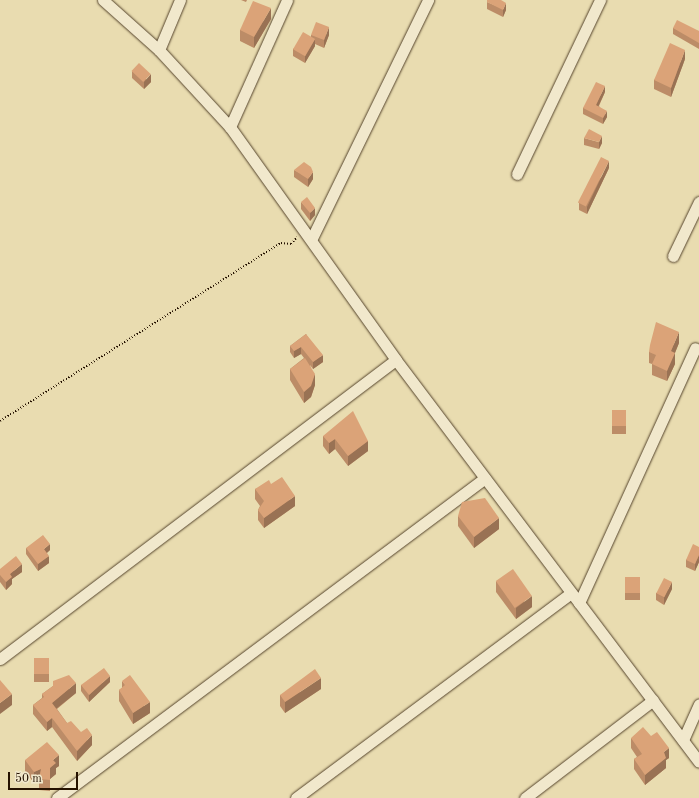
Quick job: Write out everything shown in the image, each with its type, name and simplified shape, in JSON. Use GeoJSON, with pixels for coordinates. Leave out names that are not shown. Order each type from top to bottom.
{"type":"FeatureCollection","features":[{"type":"Feature","properties":{"kind":"street"},"geometry":{"type":"LineString","coordinates":[[103,0],[159,50],[230,127],[308,233],[396,360],[699,762]]}},
{"type":"Feature","properties":{"kind":"street"},"geometry":{"type":"LineString","coordinates":[[159,50],[180,0]]}},
{"type":"Feature","properties":{"kind":"street"},"geometry":{"type":"LineString","coordinates":[[230,127],[287,0]]}},
{"type":"Feature","properties":{"kind":"street"},"geometry":{"type":"LineString","coordinates":[[308,233],[428,0]]}},
{"type":"Feature","properties":{"kind":"street"},"geometry":{"type":"LineString","coordinates":[[517,174],[600,0]]}},
{"type":"Feature","properties":{"kind":"street"},"geometry":{"type":"LineString","coordinates":[[673,256],[699,202]]}},
{"type":"Feature","properties":{"kind":"street"},"geometry":{"type":"LineString","coordinates":[[579,603],[695,348]]}},
{"type":"Feature","properties":{"kind":"street"},"geometry":{"type":"LineString","coordinates":[[0,659],[396,360]]}},
{"type":"Feature","properties":{"kind":"street"},"geometry":{"type":"LineString","coordinates":[[57,798],[485,478]]}},
{"type":"Feature","properties":{"kind":"street"},"geometry":{"type":"LineString","coordinates":[[296,798],[571,593]]}},
{"type":"Feature","properties":{"kind":"street"},"geometry":{"type":"LineString","coordinates":[[525,798],[653,700]]}},
{"type":"Feature","properties":{"kind":"street"},"geometry":{"type":"LineString","coordinates":[[683,740],[699,704]]}},
{"type":"Feature","properties":{"kind":"path"},"geometry":{"type":"LineString","coordinates":[[0,421],[281,243],[290,244],[308,233]]}},
{"type":"Feature","properties":{"kind":"building"},"geometry":{"type":"Polygon","coordinates":[[[487,0],[501,0],[506,3],[503,10],[487,2],[487,0]]]}},
{"type":"Feature","properties":{"kind":"building"},"geometry":{"type":"Polygon","coordinates":[[[253,1],[271,8],[254,37],[240,30],[253,1]]]}},
{"type":"Feature","properties":{"kind":"building"},"geometry":{"type":"Polygon","coordinates":[[[677,20],[699,31],[699,43],[673,28],[677,20]]]}},
{"type":"Feature","properties":{"kind":"building"},"geometry":{"type":"Polygon","coordinates":[[[316,22],[329,27],[324,40],[311,35],[316,22]]]}},
{"type":"Feature","properties":{"kind":"building"},"geometry":{"type":"Polygon","coordinates":[[[303,32],[315,39],[305,56],[293,49],[303,32]]]}},
{"type":"Feature","properties":{"kind":"building"},"geometry":{"type":"Polygon","coordinates":[[[670,43],[685,50],[671,88],[654,80],[670,43]]]}},
{"type":"Feature","properties":{"kind":"building"},"geometry":{"type":"Polygon","coordinates":[[[139,63],[151,74],[143,82],[131,71],[139,63]]]}},
{"type":"Feature","properties":{"kind":"building"},"geometry":{"type":"Polygon","coordinates":[[[596,82],[605,86],[596,105],[607,111],[603,118],[583,108],[596,82]]]}},
{"type":"Feature","properties":{"kind":"building"},"geometry":{"type":"Polygon","coordinates":[[[589,129],[602,136],[599,142],[584,138],[589,129]]]}},
{"type":"Feature","properties":{"kind":"building"},"geometry":{"type":"Polygon","coordinates":[[[601,157],[609,161],[586,207],[578,202],[601,157]]]}},
{"type":"Feature","properties":{"kind":"building"},"geometry":{"type":"Polygon","coordinates":[[[304,162],[311,167],[313,172],[308,179],[294,170],[304,162]]]}},
{"type":"Feature","properties":{"kind":"building"},"geometry":{"type":"Polygon","coordinates":[[[307,197],[315,208],[310,213],[301,202],[307,197]]]}},
{"type":"Feature","properties":{"kind":"building"},"geometry":{"type":"Polygon","coordinates":[[[656,322],[679,332],[671,351],[675,353],[667,371],[652,364],[656,355],[649,352],[656,322]]]}},
{"type":"Feature","properties":{"kind":"building"},"geometry":{"type":"Polygon","coordinates":[[[306,334],[323,355],[313,362],[301,347],[294,351],[290,346],[306,334]]]}},
{"type":"Feature","properties":{"kind":"building"},"geometry":{"type":"Polygon","coordinates":[[[305,358],[315,374],[311,386],[304,392],[290,369],[305,358]]]}},
{"type":"Feature","properties":{"kind":"building"},"geometry":{"type":"Polygon","coordinates":[[[612,410],[626,410],[626,426],[612,426],[612,410]]]}},
{"type":"Feature","properties":{"kind":"building"},"geometry":{"type":"Polygon","coordinates":[[[353,411],[368,441],[348,456],[335,439],[329,443],[323,436],[353,411]]]}},
{"type":"Feature","properties":{"kind":"building"},"geometry":{"type":"Polygon","coordinates":[[[282,477],[295,496],[264,518],[258,510],[264,501],[255,489],[269,480],[271,484],[282,477]]]}},
{"type":"Feature","properties":{"kind":"building"},"geometry":{"type":"Polygon","coordinates":[[[485,498],[499,518],[474,537],[458,516],[462,502],[485,498]]]}},
{"type":"Feature","properties":{"kind":"building"},"geometry":{"type":"Polygon","coordinates":[[[43,535],[50,544],[44,549],[49,556],[38,564],[26,548],[43,535]]]}},
{"type":"Feature","properties":{"kind":"building"},"geometry":{"type":"Polygon","coordinates":[[[693,544],[699,547],[699,555],[695,564],[686,560],[693,544]]]}},
{"type":"Feature","properties":{"kind":"building"},"geometry":{"type":"Polygon","coordinates":[[[16,556],[22,564],[10,574],[12,577],[6,582],[0,575],[0,569],[16,556]]]}},
{"type":"Feature","properties":{"kind":"building"},"geometry":{"type":"Polygon","coordinates":[[[513,569],[532,596],[515,608],[496,581],[513,569]]]}},
{"type":"Feature","properties":{"kind":"building"},"geometry":{"type":"Polygon","coordinates":[[[625,577],[640,577],[640,593],[625,593],[625,577]]]}},
{"type":"Feature","properties":{"kind":"building"},"geometry":{"type":"Polygon","coordinates":[[[664,578],[672,582],[664,597],[656,593],[664,578]]]}},
{"type":"Feature","properties":{"kind":"building"},"geometry":{"type":"Polygon","coordinates":[[[34,658],[49,658],[49,674],[34,674],[34,658]]]}},
{"type":"Feature","properties":{"kind":"building"},"geometry":{"type":"Polygon","coordinates":[[[104,668],[110,676],[89,695],[81,685],[104,668]]]}},
{"type":"Feature","properties":{"kind":"building"},"geometry":{"type":"Polygon","coordinates":[[[315,669],[321,678],[285,702],[280,695],[315,669]]]}},
{"type":"Feature","properties":{"kind":"building"},"geometry":{"type":"Polygon","coordinates":[[[69,675],[76,683],[52,703],[67,723],[71,721],[81,732],[87,728],[92,735],[77,751],[52,718],[47,722],[33,705],[44,697],[42,694],[53,686],[53,681],[69,675]]]}},
{"type":"Feature","properties":{"kind":"building"},"geometry":{"type":"Polygon","coordinates":[[[130,675],[150,702],[133,713],[119,690],[125,685],[122,681],[130,675]]]}},
{"type":"Feature","properties":{"kind":"building"},"geometry":{"type":"Polygon","coordinates":[[[0,680],[12,694],[0,703],[0,680]]]}},
{"type":"Feature","properties":{"kind":"building"},"geometry":{"type":"Polygon","coordinates":[[[643,727],[651,736],[657,732],[669,748],[664,752],[666,758],[645,775],[634,759],[642,754],[631,738],[643,727]]]}},
{"type":"Feature","properties":{"kind":"building"},"geometry":{"type":"Polygon","coordinates":[[[47,742],[59,755],[53,760],[56,763],[50,768],[50,780],[39,779],[41,769],[34,772],[25,760],[47,742]]]}}]}
